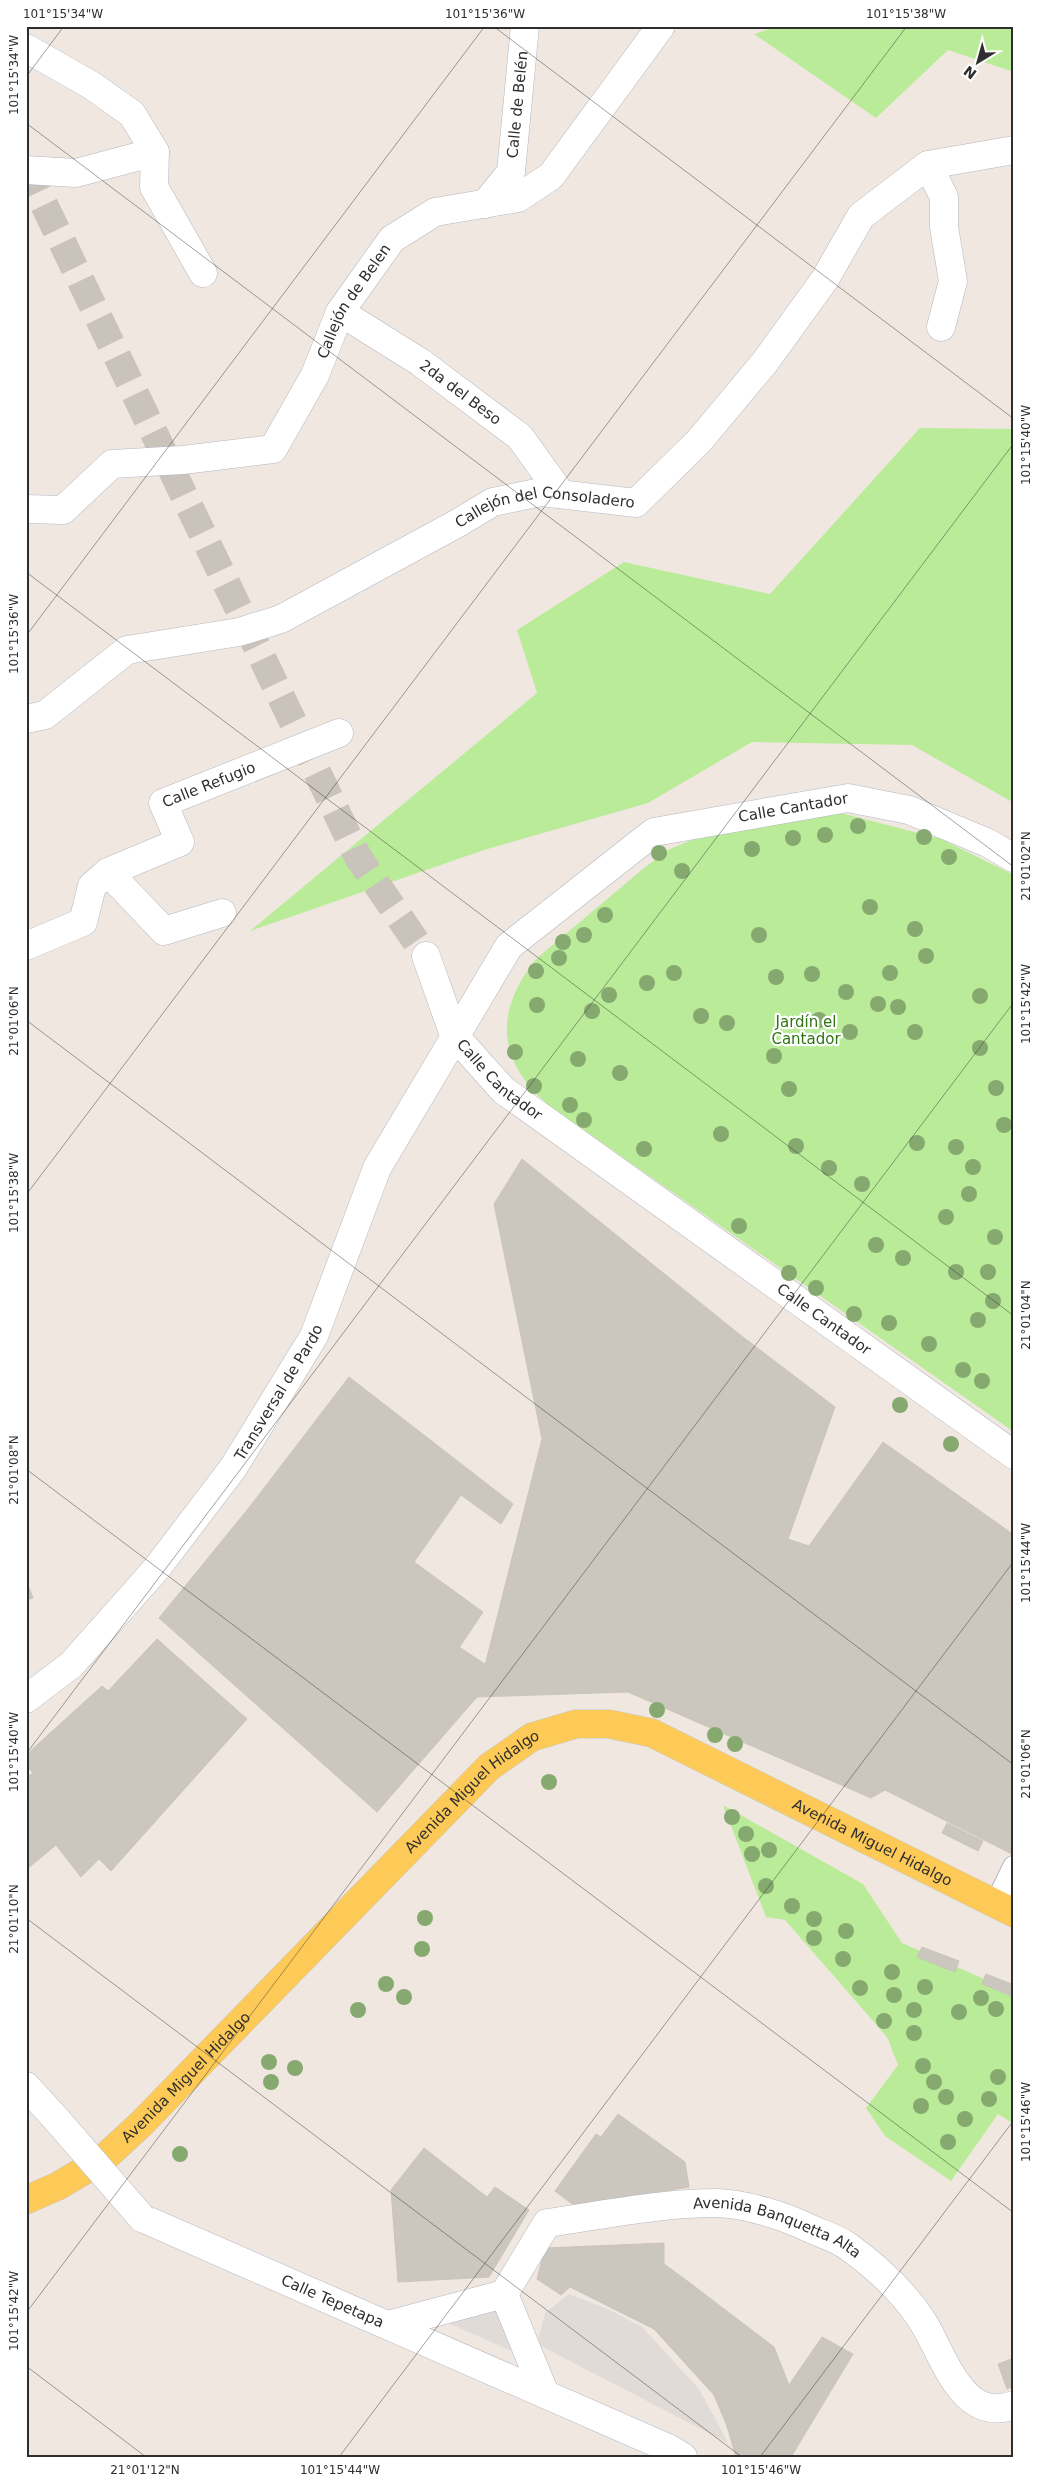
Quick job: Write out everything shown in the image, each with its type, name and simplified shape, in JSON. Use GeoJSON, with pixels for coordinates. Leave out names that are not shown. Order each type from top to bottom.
{"type":"FeatureCollection","features":[{"type":"Feature","properties":{"kind":"main road","name":"Avenida Miguel Hidalgo"},"geometry":{"type":"LineString","coordinates":[[26,2200],[58,2186],[102,2160],[140,2125],[489,1767],[532,1737],[576,1724],[609,1724],[652,1733],[1005,1909]]}},
{"type":"Feature","properties":{"kind":"street","name":"Calle de Belén"},"geometry":{"type":"LineString","coordinates":[[485,204],[511,172],[525,26]]}},
{"type":"Feature","properties":{"kind":"street","name":"Callejón de Belen"},"geometry":{"type":"LineString","coordinates":[[26,509],[63,510],[112,464],[183,460],[273,449],[314,375],[340,312],[392,239],[435,212],[518,198],[551,176],[661,26]]}},
{"type":"Feature","properties":{"kind":"street"},"geometry":{"type":"LineString","coordinates":[[26,48],[91,85],[132,114],[155,152],[154,187],[203,273]]}},
{"type":"Feature","properties":{"kind":"street","name":"Callejón del Consoladero"},"geometry":{"type":"LineString","coordinates":[[26,718],[46,715],[127,650],[240,632],[281,619],[493,502],[541,492],[636,504],[699,441],[765,362],[826,280],[861,216],[928,165],[1014,150]]}},
{"type":"Feature","properties":{"kind":"street"},"geometry":{"type":"LineString","coordinates":[[26,170],[76,173],[155,152]]}},
{"type":"Feature","properties":{"kind":"street"},"geometry":{"type":"LineString","coordinates":[[928,165],[944,197],[944,227],[953,281],[941,327]]}},
{"type":"Feature","properties":{"kind":"street","name":"2da del Beso"},"geometry":{"type":"LineString","coordinates":[[340,312],[420,362],[520,437],[561,494]]}},
{"type":"Feature","properties":{"kind":"street","name":"Calle Refugio"},"geometry":{"type":"LineString","coordinates":[[26,946],[83,922],[92,886],[108,872],[180,842],[163,803],[339,733]]}},
{"type":"Feature","properties":{"kind":"street","name":"Calle Cantador"},"geometry":{"type":"LineString","coordinates":[[1014,858],[988,843],[909,810],[848,798],[654,832],[509,946],[454,1035],[503,1090],[1014,1456]]}},
{"type":"Feature","properties":{"kind":"street"},"geometry":{"type":"LineString","coordinates":[[108,872],[164,931],[222,913]]}},
{"type":"Feature","properties":{"kind":"street"},"geometry":{"type":"LineString","coordinates":[[426,956],[454,1035]]}},
{"type":"Feature","properties":{"kind":"street","name":"Transversal de Pardo"},"geometry":{"type":"LineString","coordinates":[[26,1699],[71,1665],[157,1568],[233,1468],[314,1336],[377,1168],[454,1035]]}},
{"type":"Feature","properties":{"kind":"street","name":"Calle Tepetapa"},"geometry":{"type":"LineString","coordinates":[[26,2086],[142,2218],[668,2448],[683,2457]]}},
{"type":"Feature","properties":{"kind":"street","name":"Avenida Banquetta Alta"},"geometry":{"type":"LineString","coordinates":[[504,2294],[547,2223],[661,2206],[719,2203],[784,2216],[844,2244],[886,2277],[921,2319],[957,2384],[967,2397],[979,2404],[993,2408],[1014,2405]]}},
{"type":"Feature","properties":{"kind":"street"},"geometry":{"type":"LineString","coordinates":[[388,2325],[504,2294],[545,2394]]}},
{"type":"Feature","properties":{"kind":"lane"},"geometry":{"type":"LineString","coordinates":[[1005,1909],[1014,1867]]}},
{"type":"Feature","properties":{"kind":"green space"},"geometry":{"type":"Polygon","coordinates":[[[778,26],[1014,26],[1014,72],[948,50],[876,118],[754,34],[778,26]]]}},
{"type":"Feature","properties":{"kind":"green space"},"geometry":{"type":"Polygon","coordinates":[[[920,428],[1014,429],[1014,803],[912,745],[752,742],[648,803],[484,850],[250,931],[537,693],[517,630],[624,562],[770,594],[920,428]]]}},
{"type":"Feature","properties":{"kind":"green space","name":"Jardín el Cantador"},"geometry":{"type":"Polygon","coordinates":[[[841,813],[941,839],[1014,875],[1014,1432],[547,1104],[530,1087],[518,1070],[510,1052],[507,1034],[508,1016],[513,997],[522,978],[536,959],[644,868],[670,849],[699,837],[841,813]]]}},
{"type":"Feature","properties":{"kind":"green space"},"geometry":{"type":"Polygon","coordinates":[[[723,1805],[863,1884],[902,1943],[1014,1992],[1014,2124],[998,2114],[951,2181],[885,2136],[866,2108],[898,2065],[887,2037],[785,1920],[766,1917],[723,1805]]]}},
{"type":"Feature","properties":{"kind":"shaded area"},"geometry":{"type":"Polygon","coordinates":[[[569,2294],[608,2309],[642,2327],[699,2389],[728,2443],[537,2344],[545,2313],[569,2294]]]}},
{"type":"Feature","properties":{"kind":"shaded area"},"geometry":{"type":"Polygon","coordinates":[[[496,2306],[512,2351],[448,2323],[496,2306]]]}},
{"type":"Feature","properties":{"kind":"building"},"geometry":{"type":"Polygon","coordinates":[[[522,1159],[739,1334],[628,1692],[477,1697],[542,1439],[494,1204],[522,1159]]]}},
{"type":"Feature","properties":{"kind":"building"},"geometry":{"type":"Polygon","coordinates":[[[739,1334],[835,1407],[788,1539],[809,1546],[883,1442],[1014,1535],[1014,1598],[885,1790],[871,1798],[628,1692],[739,1334]]]}},
{"type":"Feature","properties":{"kind":"building"},"geometry":{"type":"Polygon","coordinates":[[[349,1377],[513,1504],[501,1524],[461,1495],[414,1562],[483,1612],[459,1648],[248,1509],[349,1377]]]}},
{"type":"Feature","properties":{"kind":"building"},"geometry":{"type":"Polygon","coordinates":[[[248,1509],[485,1664],[477,1697],[377,1812],[159,1618],[248,1509]]]}},
{"type":"Feature","properties":{"kind":"building"},"geometry":{"type":"Polygon","coordinates":[[[26,1580],[33,1598],[26,1600],[26,1580]]]}},
{"type":"Feature","properties":{"kind":"building"},"geometry":{"type":"Polygon","coordinates":[[[1014,1598],[1014,1855],[885,1790],[1014,1598]]]}},
{"type":"Feature","properties":{"kind":"building"},"geometry":{"type":"Polygon","coordinates":[[[157,1639],[247,1719],[111,1871],[99,1859],[81,1877],[56,1845],[27,1869],[26,1778],[33,1773],[26,1766],[26,1755],[102,1686],[108,1691],[157,1639]]]}},
{"type":"Feature","properties":{"kind":"building"},"geometry":{"type":"Polygon","coordinates":[[[947,1823],[983,1841],[978,1851],[942,1833],[947,1823]]]}},
{"type":"Feature","properties":{"kind":"building"},"geometry":{"type":"Polygon","coordinates":[[[922,1947],[959,1961],[955,1972],[917,1957],[922,1947]]]}},
{"type":"Feature","properties":{"kind":"building"},"geometry":{"type":"Polygon","coordinates":[[[986,1974],[1014,1985],[1014,1997],[982,1984],[986,1974]]]}},
{"type":"Feature","properties":{"kind":"building"},"geometry":{"type":"Polygon","coordinates":[[[618,2114],[685,2162],[689,2187],[575,2206],[555,2191],[596,2134],[601,2137],[618,2114]]]}},
{"type":"Feature","properties":{"kind":"building"},"geometry":{"type":"Polygon","coordinates":[[[424,2148],[487,2197],[495,2187],[529,2210],[489,2277],[398,2282],[391,2190],[424,2148]]]}},
{"type":"Feature","properties":{"kind":"building"},"geometry":{"type":"Polygon","coordinates":[[[664,2243],[664,2264],[690,2283],[654,2329],[570,2287],[561,2295],[537,2279],[545,2248],[664,2243]]]}},
{"type":"Feature","properties":{"kind":"building"},"geometry":{"type":"Polygon","coordinates":[[[690,2283],[774,2347],[714,2395],[654,2329],[690,2283]]]}},
{"type":"Feature","properties":{"kind":"building"},"geometry":{"type":"Polygon","coordinates":[[[822,2337],[853,2354],[791,2457],[736,2457],[727,2426],[789,2385],[822,2337]]]}},
{"type":"Feature","properties":{"kind":"building"},"geometry":{"type":"Polygon","coordinates":[[[774,2347],[789,2385],[727,2426],[714,2395],[774,2347]]]}},
{"type":"Feature","properties":{"kind":"building"},"geometry":{"type":"Polygon","coordinates":[[[1014,2358],[1014,2386],[1007,2389],[998,2364],[1014,2358]]]}},
{"type":"Feature","properties":{"kind":"tunnel"},"geometry":{"type":"LineString","coordinates":[[26,167],[358,857],[426,956]]}}]}
